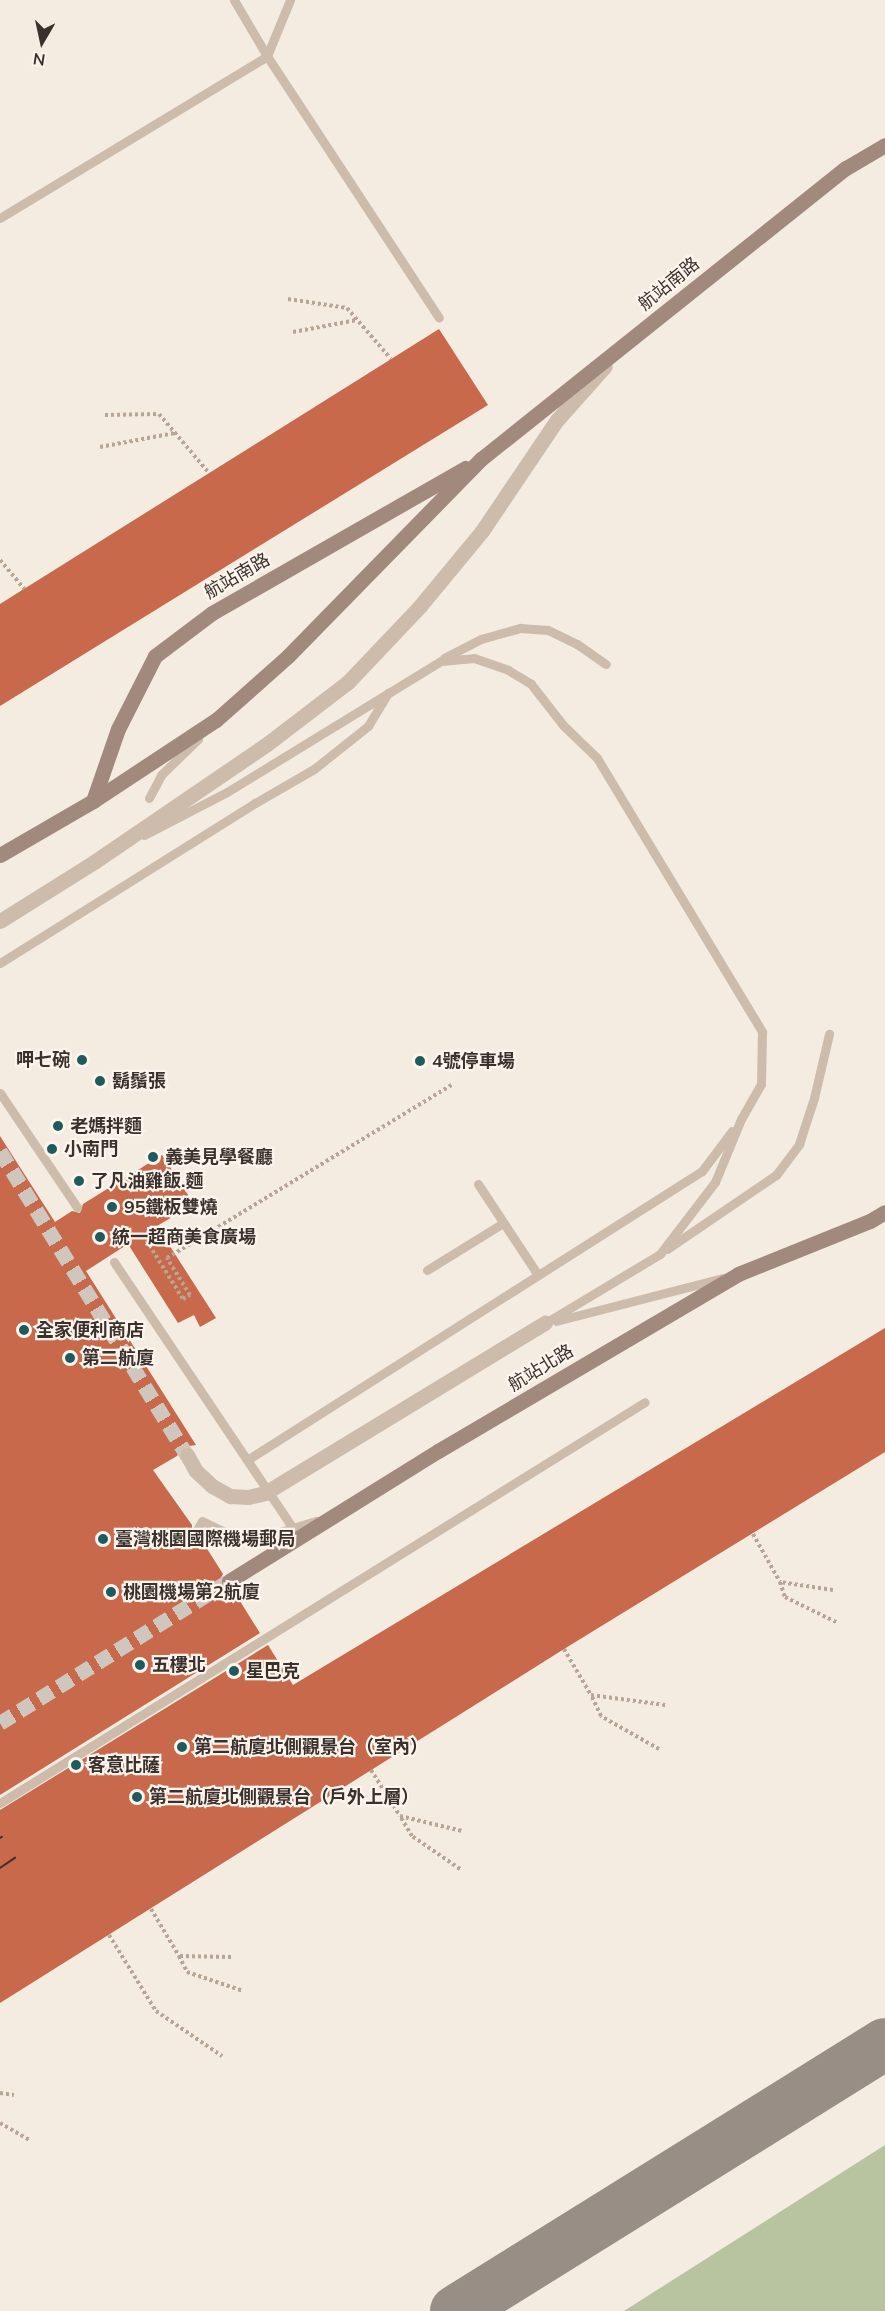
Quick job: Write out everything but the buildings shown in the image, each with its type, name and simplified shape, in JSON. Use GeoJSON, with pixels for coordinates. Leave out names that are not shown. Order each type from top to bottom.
{"type":"FeatureCollection","features":[{"type":"Feature","properties":{"kind":"street","name":"航站南路"},"geometry":{"type":"LineString","coordinates":[[0,855],[93,801],[216,720],[288,656],[481,459],[846,168],[885,145]]}},
{"type":"Feature","properties":{"kind":"street"},"geometry":{"type":"LineString","coordinates":[[0,921],[94,862],[267,744],[348,682],[420,606],[482,531],[557,420],[621,348]]}},
{"type":"Feature","properties":{"kind":"street","name":"航站南路"},"geometry":{"type":"LineString","coordinates":[[93,801],[118,729],[155,656],[212,612],[481,459]]}},
{"type":"Feature","properties":{"kind":"street","name":"航站北路"},"geometry":{"type":"LineString","coordinates":[[229,1581],[438,1451],[738,1274],[870,1221],[885,1212]]}},
{"type":"Feature","properties":{"kind":"street"},"geometry":{"type":"LineString","coordinates":[[187,1455],[196,1471],[212,1486],[230,1496],[248,1497],[265,1493],[545,1323]]}},
{"type":"Feature","properties":{"kind":"lane"},"geometry":{"type":"LineString","coordinates":[[234,0],[267,56],[439,318]]}},
{"type":"Feature","properties":{"kind":"lane"},"geometry":{"type":"LineString","coordinates":[[0,218],[267,56],[290,0]]}},
{"type":"Feature","properties":{"kind":"lane"},"geometry":{"type":"LineString","coordinates":[[94,862],[227,792],[389,691],[481,639],[520,628],[548,630],[577,644],[606,664]]}},
{"type":"Feature","properties":{"kind":"lane"},"geometry":{"type":"LineString","coordinates":[[441,661],[474,658],[508,670],[531,684],[563,725],[597,759],[762,1032],[761,1084],[741,1119],[714,1182],[660,1254]]}},
{"type":"Feature","properties":{"kind":"lane"},"geometry":{"type":"LineString","coordinates":[[0,963],[255,803],[314,769],[368,726],[389,691]]}},
{"type":"Feature","properties":{"kind":"lane"},"geometry":{"type":"LineString","coordinates":[[149,798],[161,775],[216,720]]}},
{"type":"Feature","properties":{"kind":"lane"},"geometry":{"type":"LineString","coordinates":[[545,1323],[660,1254],[776,1175],[799,1144],[814,1098],[829,1034]]}},
{"type":"Feature","properties":{"kind":"lane"},"geometry":{"type":"LineString","coordinates":[[0,1093],[77,1207]]}},
{"type":"Feature","properties":{"kind":"lane"},"geometry":{"type":"LineString","coordinates":[[247,1460],[702,1171],[741,1119]]}},
{"type":"Feature","properties":{"kind":"lane"},"geometry":{"type":"LineString","coordinates":[[478,1184],[538,1275]]}},
{"type":"Feature","properties":{"kind":"lane"},"geometry":{"type":"LineString","coordinates":[[427,1270],[503,1223]]}},
{"type":"Feature","properties":{"kind":"lane"},"geometry":{"type":"LineString","coordinates":[[114,1262],[293,1528]]}},
{"type":"Feature","properties":{"kind":"lane"},"geometry":{"type":"LineString","coordinates":[[545,1323],[738,1274]]}},
{"type":"Feature","properties":{"kind":"lane"},"geometry":{"type":"LineString","coordinates":[[0,1803],[645,1402]]}},
{"type":"Feature","properties":{"kind":"lane"},"geometry":{"type":"LineString","coordinates":[[197,1530],[202,1521],[229,1534],[260,1538],[335,1515]]}},
{"type":"Feature","properties":{"kind":"path"},"geometry":{"type":"LineString","coordinates":[[288,299],[347,308],[391,359]]}},
{"type":"Feature","properties":{"kind":"path"},"geometry":{"type":"LineString","coordinates":[[293,332],[357,320]]}},
{"type":"Feature","properties":{"kind":"path"},"geometry":{"type":"LineString","coordinates":[[105,415],[159,414],[208,473]]}},
{"type":"Feature","properties":{"kind":"path"},"geometry":{"type":"LineString","coordinates":[[100,447],[176,433]]}},
{"type":"Feature","properties":{"kind":"path"},"geometry":{"type":"LineString","coordinates":[[0,560],[24,589]]}},
{"type":"Feature","properties":{"kind":"path"},"geometry":{"type":"LineString","coordinates":[[143,1235],[183,1299],[190,1295],[167,1258],[451,1085]]}},
{"type":"Feature","properties":{"kind":"path"},"geometry":{"type":"LineString","coordinates":[[753,1534],[780,1582],[785,1597],[838,1623]]}},
{"type":"Feature","properties":{"kind":"path"},"geometry":{"type":"LineString","coordinates":[[780,1582],[833,1590]]}},
{"type":"Feature","properties":{"kind":"path"},"geometry":{"type":"LineString","coordinates":[[564,1649],[601,1716],[659,1749]]}},
{"type":"Feature","properties":{"kind":"path"},"geometry":{"type":"LineString","coordinates":[[591,1695],[665,1706]]}},
{"type":"Feature","properties":{"kind":"path"},"geometry":{"type":"LineString","coordinates":[[371,1770],[412,1836],[460,1869]]}},
{"type":"Feature","properties":{"kind":"path"},"geometry":{"type":"LineString","coordinates":[[400,1816],[462,1831]]}},
{"type":"Feature","properties":{"kind":"path"},"geometry":{"type":"LineString","coordinates":[[151,1909],[188,1972],[243,1991]]}},
{"type":"Feature","properties":{"kind":"path"},"geometry":{"type":"LineString","coordinates":[[109,1935],[156,2011],[222,2056]]}},
{"type":"Feature","properties":{"kind":"path"},"geometry":{"type":"LineString","coordinates":[[179,1956],[231,1957]]}},
{"type":"Feature","properties":{"kind":"path"},"geometry":{"type":"LineString","coordinates":[[0,2093],[14,2095]]}},
{"type":"Feature","properties":{"kind":"path"},"geometry":{"type":"LineString","coordinates":[[0,2123],[29,2140]]}},
{"type":"Feature","properties":{"kind":"green space"},"geometry":{"type":"Polygon","coordinates":[[[885,2145],[885,2311],[624,2311],[885,2145]]]}},
{"type":"Feature","properties":{"kind":"taxiway"},"geometry":{"type":"LineString","coordinates":[[456,2311],[885,2044]]}},
{"type":"Feature","properties":{"kind":"tunnel"},"geometry":{"type":"LineString","coordinates":[[0,1151],[187,1455]]}},
{"type":"Feature","properties":{"kind":"tunnel"},"geometry":{"type":"LineString","coordinates":[[0,1723],[229,1581]]}},
{"type":"Feature","properties":{"kind":"tram line"},"geometry":{"type":"LineString","coordinates":[[0,1868],[15,1858]]}},
{"type":"Feature","properties":{"kind":"place","name":"呷七碗"},"geometry":{"type":"Point","coordinates":[82,1060]}},
{"type":"Feature","properties":{"kind":"place","name":"4號停車場"},"geometry":{"type":"Point","coordinates":[420,1061]}},
{"type":"Feature","properties":{"kind":"place","name":"鬍鬚張"},"geometry":{"type":"Point","coordinates":[100,1081]}},
{"type":"Feature","properties":{"kind":"place","name":"老媽拌麵"},"geometry":{"type":"Point","coordinates":[58,1126]}},
{"type":"Feature","properties":{"kind":"place","name":"小南門"},"geometry":{"type":"Point","coordinates":[52,1149]}},
{"type":"Feature","properties":{"kind":"place","name":"義美見學餐廳"},"geometry":{"type":"Point","coordinates":[153,1157]}},
{"type":"Feature","properties":{"kind":"place","name":"了凡油雞飯.麵"},"geometry":{"type":"Point","coordinates":[79,1181]}},
{"type":"Feature","properties":{"kind":"place","name":"95鐵板雙燒"},"geometry":{"type":"Point","coordinates":[112,1207]}},
{"type":"Feature","properties":{"kind":"place","name":"統一超商美食廣場"},"geometry":{"type":"Point","coordinates":[100,1237]}},
{"type":"Feature","properties":{"kind":"place","name":"全家便利商店"},"geometry":{"type":"Point","coordinates":[24,1330]}},
{"type":"Feature","properties":{"kind":"place","name":"第二航廈"},"geometry":{"type":"Point","coordinates":[70,1358]}},
{"type":"Feature","properties":{"kind":"place","name":"臺灣桃園國際機場郵局"},"geometry":{"type":"Point","coordinates":[103,1539]}},
{"type":"Feature","properties":{"kind":"place","name":"桃園機場第2航廈"},"geometry":{"type":"Point","coordinates":[111,1592]}},
{"type":"Feature","properties":{"kind":"place","name":"五樓北"},"geometry":{"type":"Point","coordinates":[140,1665]}},
{"type":"Feature","properties":{"kind":"place","name":"星巴克"},"geometry":{"type":"Point","coordinates":[234,1671]}},
{"type":"Feature","properties":{"kind":"place","name":"第二航廈北側觀景台（室內）"},"geometry":{"type":"Point","coordinates":[182,1747]}},
{"type":"Feature","properties":{"kind":"place","name":"客意比薩"},"geometry":{"type":"Point","coordinates":[76,1765]}},
{"type":"Feature","properties":{"kind":"place","name":"第二航廈北側觀景台（戶外上層）"},"geometry":{"type":"Point","coordinates":[137,1797]}}]}
